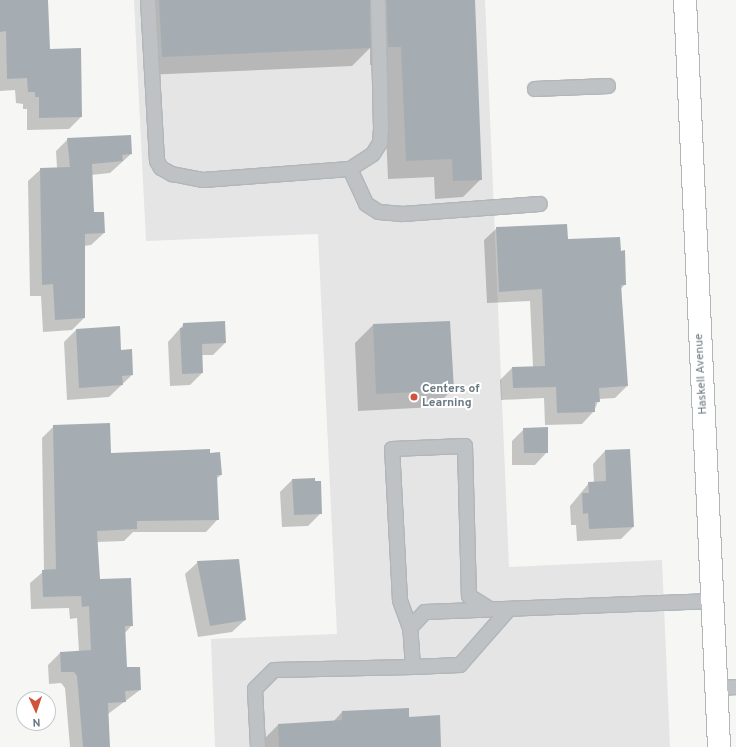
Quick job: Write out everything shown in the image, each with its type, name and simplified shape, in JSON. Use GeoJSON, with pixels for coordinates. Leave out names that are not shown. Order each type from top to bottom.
{"type":"FeatureCollection","features":[{"type":"Feature","properties":{"kind":"main road","name":"Haskell Avenue"},"geometry":{"type":"LineString","coordinates":[[685,0],[713,601],[727,687],[719,747]]}},
{"type":"Feature","properties":{"kind":"lane"},"geometry":{"type":"LineString","coordinates":[[148,0],[150,66],[157,162],[161,168],[187,179],[203,180],[350,169],[362,164],[380,143],[378,0]]}},
{"type":"Feature","properties":{"kind":"lane"},"geometry":{"type":"LineString","coordinates":[[535,89],[608,86]]}},
{"type":"Feature","properties":{"kind":"lane"},"geometry":{"type":"LineString","coordinates":[[350,169],[366,204],[379,212],[403,214],[540,204]]}},
{"type":"Feature","properties":{"kind":"lane"},"geometry":{"type":"LineString","coordinates":[[413,667],[410,628],[400,600],[392,449],[465,446],[469,596],[490,609]]}},
{"type":"Feature","properties":{"kind":"lane"},"geometry":{"type":"LineString","coordinates":[[410,628],[425,612],[713,601]]}},
{"type":"Feature","properties":{"kind":"lane"},"geometry":{"type":"LineString","coordinates":[[258,747],[255,689],[274,670],[460,665],[509,609]]}},
{"type":"Feature","properties":{"kind":"shaded area","name":"Centers of Learning"},"geometry":{"type":"Polygon","coordinates":[[[134,0],[485,0],[509,567],[662,560],[670,747],[215,747],[211,639],[337,634],[318,234],[146,241],[134,0]]]}},
{"type":"Feature","properties":{"kind":"building"},"geometry":{"type":"Polygon","coordinates":[[[0,0],[48,0],[50,49],[81,48],[82,117],[39,118],[39,97],[35,97],[35,92],[28,92],[27,78],[7,79],[6,31],[0,32],[0,0]]]}},
{"type":"Feature","properties":{"kind":"building"},"geometry":{"type":"Polygon","coordinates":[[[159,0],[370,0],[371,48],[162,57],[159,0]]]}},
{"type":"Feature","properties":{"kind":"building"},"geometry":{"type":"Polygon","coordinates":[[[386,0],[475,0],[482,180],[453,181],[452,159],[406,161],[401,47],[388,47],[386,0]]]}},
{"type":"Feature","properties":{"kind":"building"},"geometry":{"type":"Polygon","coordinates":[[[131,135],[132,154],[122,155],[123,161],[92,164],[94,212],[104,212],[105,233],[85,234],[85,318],[55,320],[53,284],[42,285],[40,168],[70,167],[67,138],[131,135]]]}},
{"type":"Feature","properties":{"kind":"building"},"geometry":{"type":"Polygon","coordinates":[[[567,224],[568,239],[620,237],[621,251],[625,250],[626,285],[621,285],[628,386],[599,388],[600,402],[595,402],[595,412],[557,413],[556,387],[513,388],[512,367],[545,366],[542,289],[499,292],[496,227],[567,224]]]}},
{"type":"Feature","properties":{"kind":"building"},"geometry":{"type":"Polygon","coordinates":[[[225,321],[226,343],[202,344],[203,373],[182,374],[180,328],[183,328],[183,323],[225,321]]]}},
{"type":"Feature","properties":{"kind":"building"},"geometry":{"type":"Polygon","coordinates":[[[450,321],[454,390],[376,394],[373,324],[450,321]]]}},
{"type":"Feature","properties":{"kind":"building"},"geometry":{"type":"Polygon","coordinates":[[[120,326],[121,350],[132,349],[133,375],[122,376],[123,385],[79,388],[76,329],[120,326]]]}},
{"type":"Feature","properties":{"kind":"building"},"geometry":{"type":"Polygon","coordinates":[[[110,423],[111,453],[210,449],[210,453],[220,452],[222,475],[217,475],[219,520],[137,521],[137,529],[97,531],[100,579],[131,578],[133,626],[125,626],[127,667],[140,667],[141,690],[125,691],[126,702],[108,703],[110,747],[83,747],[77,676],[74,672],[61,672],[60,652],[91,650],[89,606],[82,607],[81,596],[43,597],[42,570],[56,569],[53,425],[110,423]]]}},
{"type":"Feature","properties":{"kind":"building"},"geometry":{"type":"Polygon","coordinates":[[[548,427],[548,453],[524,453],[523,428],[548,427]]]}},
{"type":"Feature","properties":{"kind":"building"},"geometry":{"type":"Polygon","coordinates":[[[630,449],[634,527],[589,529],[588,513],[583,514],[582,493],[589,493],[588,482],[606,481],[605,450],[630,449]]]}},
{"type":"Feature","properties":{"kind":"building"},"geometry":{"type":"Polygon","coordinates":[[[315,478],[315,481],[321,481],[322,514],[294,515],[292,479],[315,478]]]}},
{"type":"Feature","properties":{"kind":"building"},"geometry":{"type":"Polygon","coordinates":[[[239,559],[246,620],[210,626],[197,561],[239,559]]]}},
{"type":"Feature","properties":{"kind":"building"},"geometry":{"type":"Polygon","coordinates":[[[409,708],[409,717],[440,715],[441,747],[279,747],[278,724],[342,720],[342,711],[409,708]]]}},
{"type":"Feature","properties":{"kind":"place","name":"Centers of Learning"},"geometry":{"type":"Point","coordinates":[414,397]}}]}
